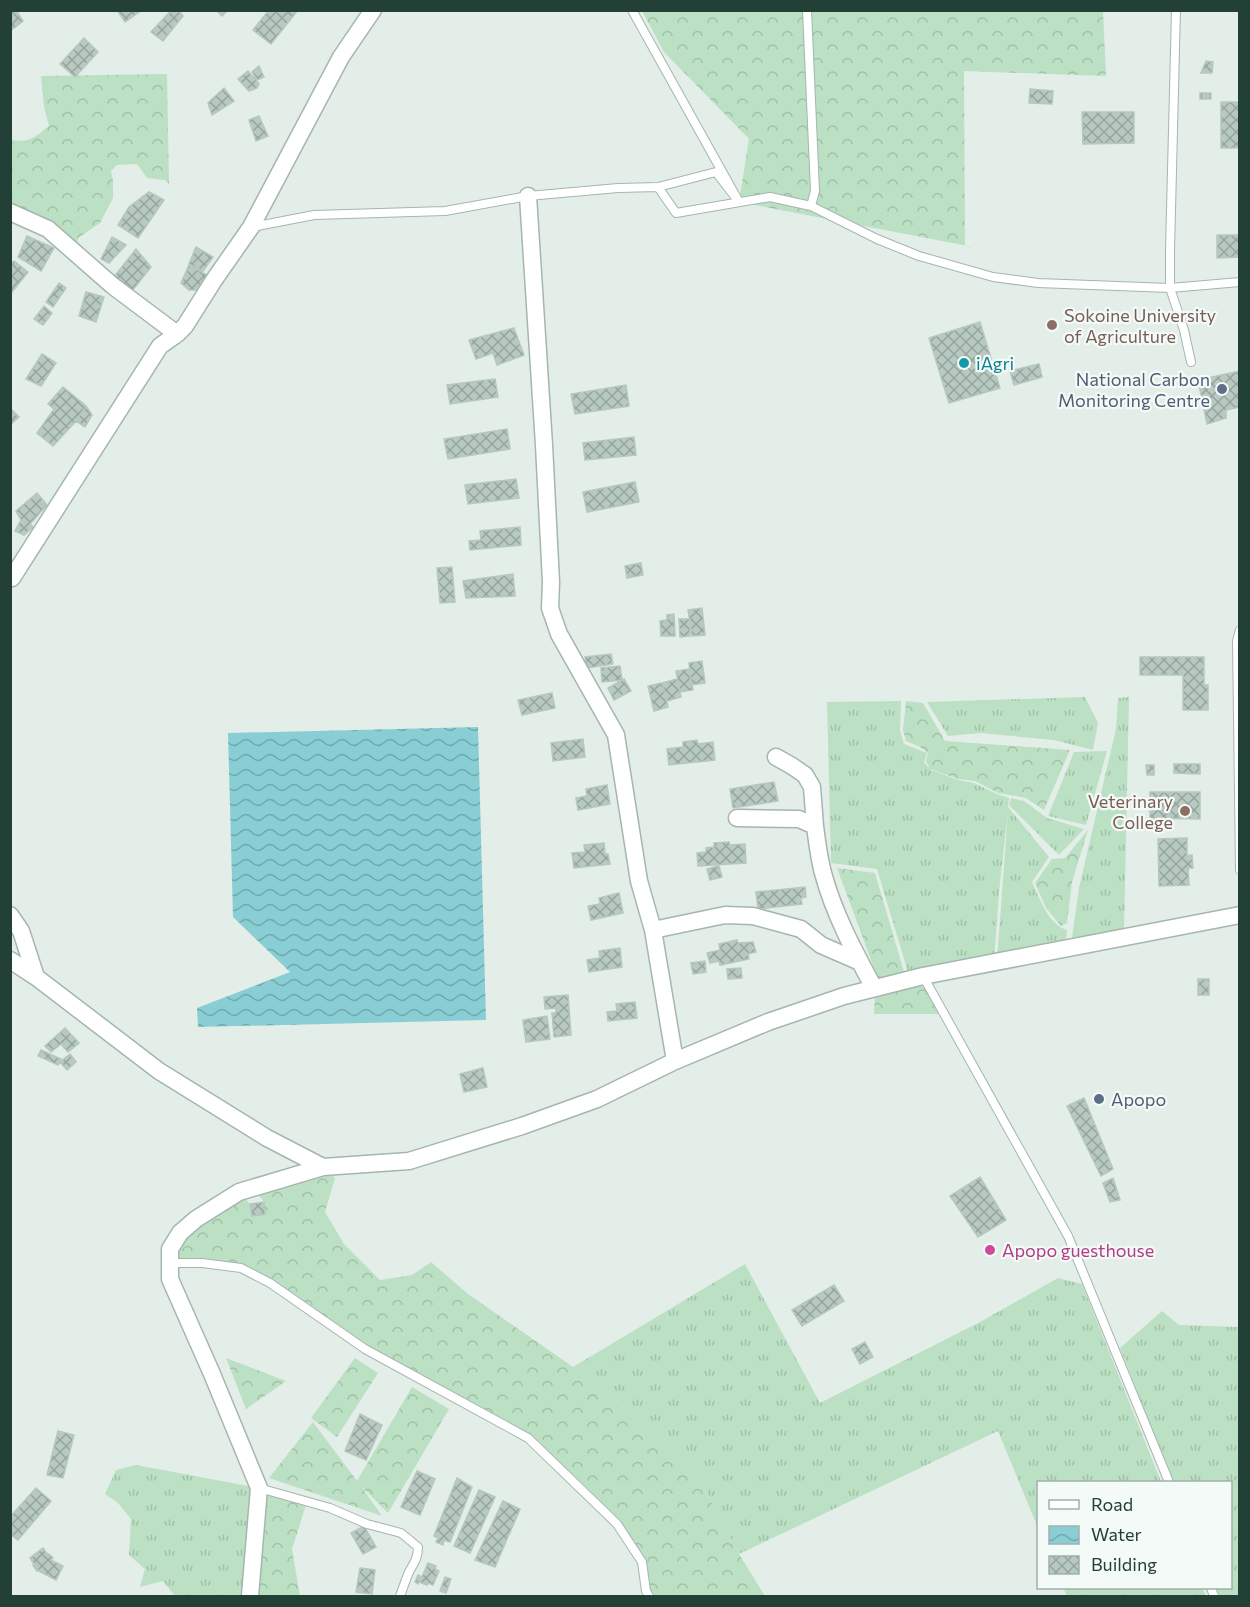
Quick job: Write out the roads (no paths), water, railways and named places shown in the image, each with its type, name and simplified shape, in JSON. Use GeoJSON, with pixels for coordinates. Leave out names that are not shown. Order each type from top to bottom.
{"type":"FeatureCollection","features":[{"type":"Feature","properties":{"kind":"street"},"geometry":{"type":"LineString","coordinates":[[12,578],[160,346],[184,326],[251,227],[341,57],[373,10]]}},
{"type":"Feature","properties":{"kind":"street"},"geometry":{"type":"LineString","coordinates":[[528,196],[544,445],[550,608],[559,634],[616,735],[639,881],[653,930],[675,1061]]}},
{"type":"Feature","properties":{"kind":"street"},"geometry":{"type":"LineString","coordinates":[[10,212],[48,229],[113,286],[177,334]]}},
{"type":"Feature","properties":{"kind":"street"},"geometry":{"type":"LineString","coordinates":[[776,756],[804,775],[812,787],[814,826],[829,892],[836,913],[874,988]]}},
{"type":"Feature","properties":{"kind":"street"},"geometry":{"type":"LineString","coordinates":[[737,818],[799,819],[814,826]]}},
{"type":"Feature","properties":{"kind":"street"},"geometry":{"type":"LineString","coordinates":[[10,915],[21,931],[36,977]]}},
{"type":"Feature","properties":{"kind":"street"},"geometry":{"type":"LineString","coordinates":[[653,930],[725,915],[753,916],[801,929],[821,945],[860,962]]}},
{"type":"Feature","properties":{"kind":"street"},"geometry":{"type":"LineString","coordinates":[[250,1596],[259,1488],[210,1367],[170,1279],[170,1249],[180,1233],[196,1219],[239,1192],[322,1167],[409,1161],[522,1126],[597,1099],[675,1061],[768,1022],[844,996],[923,976],[1239,915]]}},
{"type":"Feature","properties":{"kind":"street"},"geometry":{"type":"LineString","coordinates":[[10,960],[36,977],[159,1071],[267,1138],[322,1167]]}},
{"type":"Feature","properties":{"kind":"lane"},"geometry":{"type":"LineString","coordinates":[[632,10],[739,202]]}},
{"type":"Feature","properties":{"kind":"lane"},"geometry":{"type":"LineString","coordinates":[[807,10],[815,191],[811,207]]}},
{"type":"Feature","properties":{"kind":"lane"},"geometry":{"type":"LineString","coordinates":[[1176,10],[1170,288],[1184,330],[1191,362]]}},
{"type":"Feature","properties":{"kind":"lane"},"geometry":{"type":"LineString","coordinates":[[251,227],[314,215],[445,211],[528,196],[658,187],[716,172],[739,202]]}},
{"type":"Feature","properties":{"kind":"lane"},"geometry":{"type":"LineString","coordinates":[[658,187],[676,213],[770,197],[811,207],[877,239],[919,256],[993,277],[1038,283],[1170,288],[1239,282]]}},
{"type":"Feature","properties":{"kind":"lane"},"geometry":{"type":"LineString","coordinates":[[1239,630],[1237,641],[1239,870]]}},
{"type":"Feature","properties":{"kind":"lane"},"geometry":{"type":"LineString","coordinates":[[923,976],[1068,1236],[1169,1481]]}},
{"type":"Feature","properties":{"kind":"lane"},"geometry":{"type":"LineString","coordinates":[[170,1263],[202,1263],[241,1268],[270,1283],[365,1349],[528,1438],[617,1524],[642,1562],[646,1591],[649,1596]]}},
{"type":"Feature","properties":{"kind":"lane"},"geometry":{"type":"LineString","coordinates":[[259,1488],[330,1508],[367,1524],[401,1533],[418,1547],[418,1554],[400,1596]]}},
{"type":"Feature","properties":{"kind":"water"},"geometry":{"type":"Polygon","coordinates":[[[478,727],[486,1020],[198,1027],[197,1008],[290,972],[233,917],[228,733],[478,727]]]}},
{"type":"Feature","properties":{"kind":"place","name":"Sokoine University of Agriculture"},"geometry":{"type":"Point","coordinates":[1052,325]}},
{"type":"Feature","properties":{"kind":"place","name":"iAgri"},"geometry":{"type":"Point","coordinates":[964,363]}},
{"type":"Feature","properties":{"kind":"place","name":"National Carbon Monitoring Centre"},"geometry":{"type":"Point","coordinates":[1222,389]}},
{"type":"Feature","properties":{"kind":"place","name":"Veterinary College"},"geometry":{"type":"Point","coordinates":[1185,811]}},
{"type":"Feature","properties":{"kind":"place","name":"Apopo"},"geometry":{"type":"Point","coordinates":[1099,1099]}},
{"type":"Feature","properties":{"kind":"place","name":"Apopo guesthouse"},"geometry":{"type":"Point","coordinates":[990,1250]}}]}
